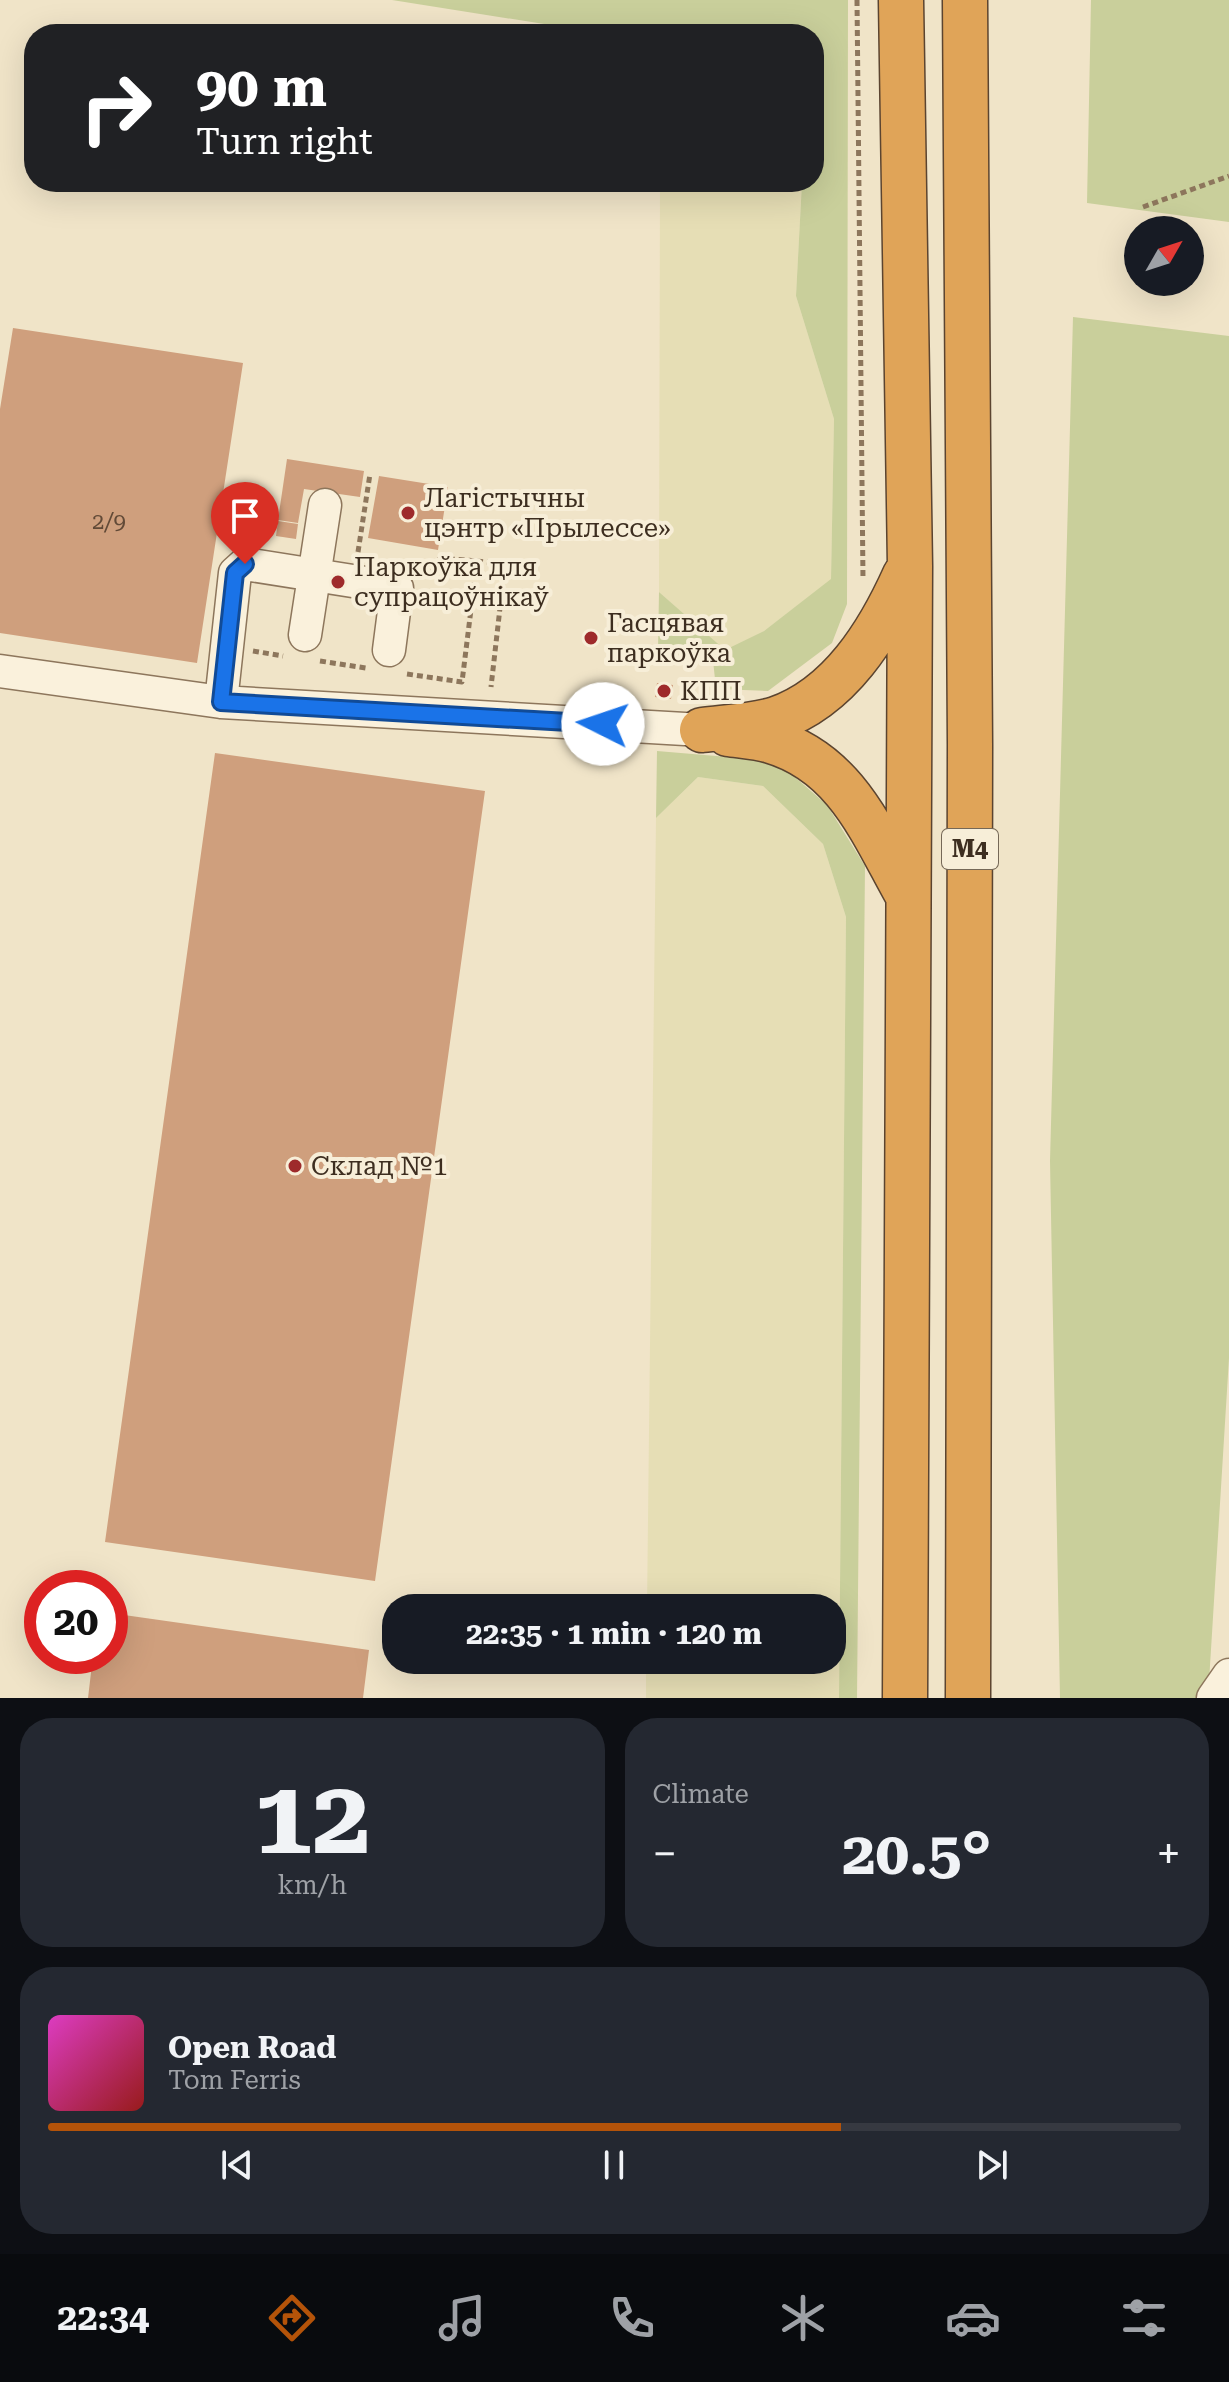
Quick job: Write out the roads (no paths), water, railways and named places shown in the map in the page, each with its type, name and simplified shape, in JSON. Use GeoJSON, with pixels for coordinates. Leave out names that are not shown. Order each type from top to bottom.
{"type":"FeatureCollection","features":[{"type":"Feature","properties":{"kind":"highway","name":"М4"},"geometry":{"type":"LineString","coordinates":[[901,0],[910,566],[905,1698]]}},
{"type":"Feature","properties":{"kind":"highway","name":"М4"},"geometry":{"type":"LineString","coordinates":[[965,0],[970,745],[968,1698]]}},
{"type":"Feature","properties":{"kind":"highway"},"geometry":{"type":"LineString","coordinates":[[702,730],[775,719],[807,703],[851,667],[885,620],[910,566]]}},
{"type":"Feature","properties":{"kind":"highway"},"geometry":{"type":"LineString","coordinates":[[702,730],[771,740],[832,774],[857,805],[908,894]]}},
{"type":"Feature","properties":{"kind":"lane"},"geometry":{"type":"LineString","coordinates":[[305,635],[325,505]]}},
{"type":"Feature","properties":{"kind":"lane"},"geometry":{"type":"LineString","coordinates":[[221,702],[235,573],[245,564],[397,588],[389,650]]}},
{"type":"Feature","properties":{"kind":"lane"},"geometry":{"type":"LineString","coordinates":[[0,671],[221,702],[702,730]]}},
{"type":"Feature","properties":{"kind":"lane"},"geometry":{"type":"LineString","coordinates":[[1213,1698],[1229,1675]]}},
{"type":"Feature","properties":{"kind":"place","name":"Лагістычны цэнтр «Прылессе»"},"geometry":{"type":"Point","coordinates":[408,513]}},
{"type":"Feature","properties":{"kind":"place","name":"Паркоўка для супрацоўнікаў"},"geometry":{"type":"Point","coordinates":[338,582]}},
{"type":"Feature","properties":{"kind":"place","name":"Гасцявая паркоўка"},"geometry":{"type":"Point","coordinates":[591,638]}},
{"type":"Feature","properties":{"kind":"place","name":"КПП"},"geometry":{"type":"Point","coordinates":[664,691]}},
{"type":"Feature","properties":{"kind":"place","name":"Склад №1"},"geometry":{"type":"Point","coordinates":[295,1166]}}]}
